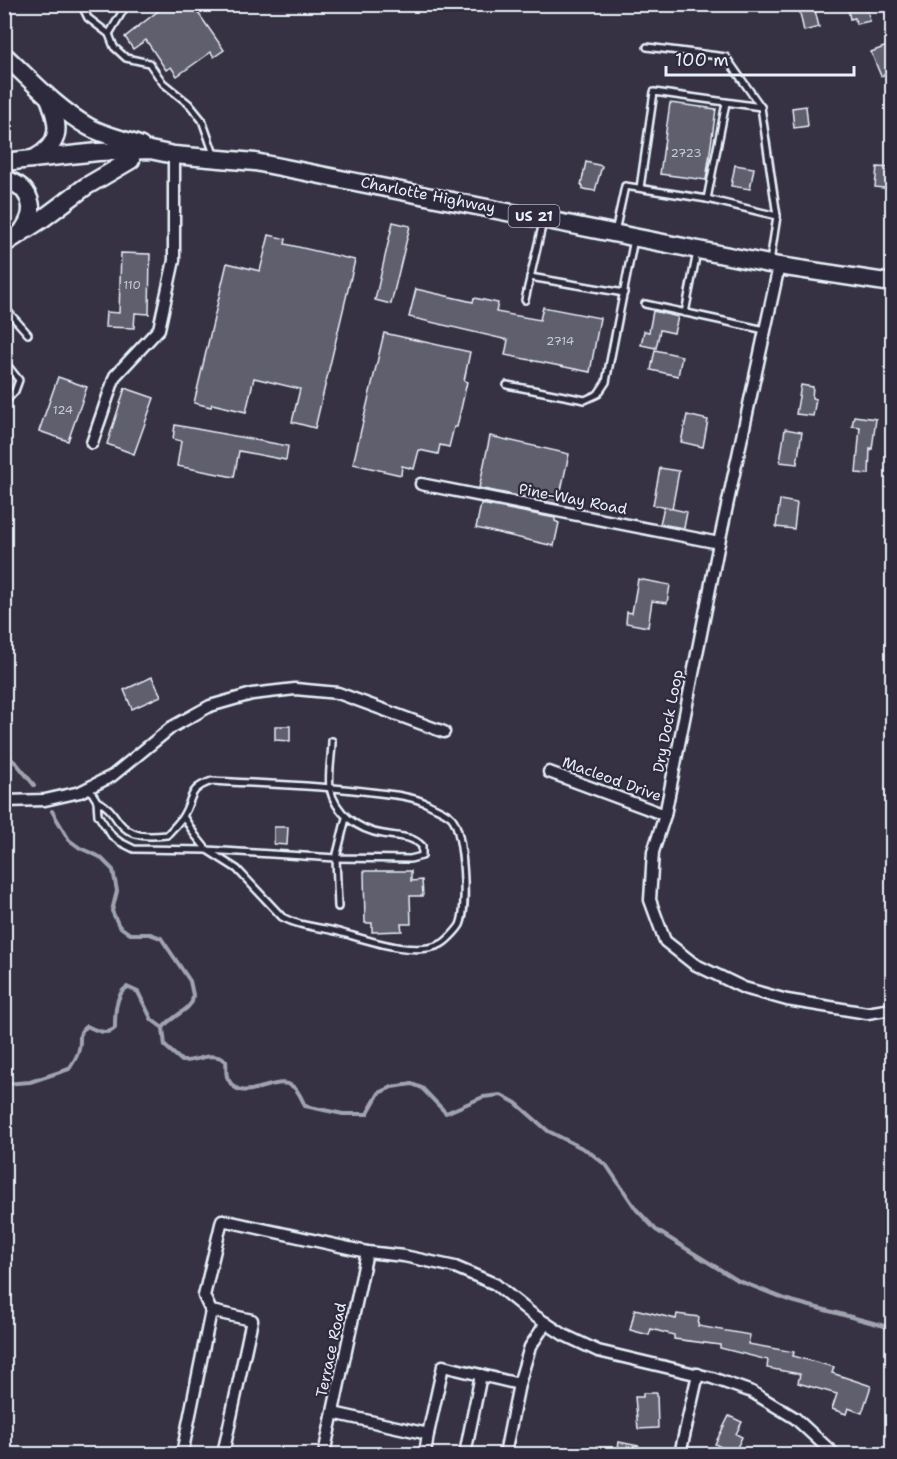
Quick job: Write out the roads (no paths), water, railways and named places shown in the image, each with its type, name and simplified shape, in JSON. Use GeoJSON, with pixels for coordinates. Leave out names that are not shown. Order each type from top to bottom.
{"type":"FeatureCollection","features":[{"type":"Feature","properties":{"kind":"main road"},"geometry":{"type":"LineString","coordinates":[[4,55],[49,98],[91,128],[150,150]]}},
{"type":"Feature","properties":{"kind":"main road"},"geometry":{"type":"LineString","coordinates":[[34,159],[45,153],[54,141],[57,124],[49,98]]}},
{"type":"Feature","properties":{"kind":"main road","name":"Charlotte Highway"},"geometry":{"type":"LineString","coordinates":[[4,162],[150,150],[174,155],[255,162],[774,266],[892,283]]}},
{"type":"Feature","properties":{"kind":"main road","name":"Charlotte Highway"},"geometry":{"type":"LineString","coordinates":[[4,172],[174,155]]}},
{"type":"Feature","properties":{"kind":"main road"},"geometry":{"type":"LineString","coordinates":[[4,244],[85,187],[131,160]]}},
{"type":"Feature","properties":{"kind":"main road"},"geometry":{"type":"LineString","coordinates":[[4,179],[20,185],[28,196],[31,216],[23,230]]}},
{"type":"Feature","properties":{"kind":"street"},"geometry":{"type":"LineString","coordinates":[[92,442],[115,376],[159,329],[174,260],[174,155]]}},
{"type":"Feature","properties":{"kind":"street","name":"Dry Dock Loop"},"geometry":{"type":"LineString","coordinates":[[774,266],[765,330],[719,543],[665,815],[653,852],[650,900],[665,941],[694,964],[744,988],[787,1000],[867,1013],[892,1009]]}},
{"type":"Feature","properties":{"kind":"street","name":"Pine-Way Road"},"geometry":{"type":"LineString","coordinates":[[421,484],[719,543]]}},
{"type":"Feature","properties":{"kind":"street"},"geometry":{"type":"LineString","coordinates":[[4,801],[45,800],[80,792],[112,776],[172,726],[210,706],[252,694],[294,690],[338,693],[444,732]]}},
{"type":"Feature","properties":{"kind":"street","name":"Macleod Drive"},"geometry":{"type":"LineString","coordinates":[[549,771],[665,815]]}},
{"type":"Feature","properties":{"kind":"street"},"geometry":{"type":"LineString","coordinates":[[182,1455],[211,1311],[204,1296],[222,1220],[368,1252],[404,1256],[454,1267],[495,1284],[564,1335],[598,1351],[698,1374],[752,1392],[795,1418],[834,1455]]}},
{"type":"Feature","properties":{"kind":"street","name":"Terrace Road"},"geometry":{"type":"LineString","coordinates":[[324,1455],[368,1252]]}},
{"type":"Feature","properties":{"kind":"street"},"geometry":{"type":"LineString","coordinates":[[211,1311],[252,1320],[223,1455]]}},
{"type":"Feature","properties":{"kind":"street"},"geometry":{"type":"LineString","coordinates":[[505,1455],[519,1384],[530,1347],[546,1323]]}},
{"type":"Feature","properties":{"kind":"street"},"geometry":{"type":"LineString","coordinates":[[424,1455],[443,1366],[519,1384]]}},
{"type":"Feature","properties":{"kind":"street"},"geometry":{"type":"LineString","coordinates":[[680,1455],[698,1374]]}},
{"type":"Feature","properties":{"kind":"street"},"geometry":{"type":"LineString","coordinates":[[465,1455],[481,1375]]}},
{"type":"Feature","properties":{"kind":"street"},"geometry":{"type":"LineString","coordinates":[[333,1413],[428,1434]]}},
{"type":"Feature","properties":{"kind":"lane"},"geometry":{"type":"LineString","coordinates":[[85,4],[83,8],[88,18],[109,34],[114,47],[126,58],[149,63],[164,83],[189,104],[202,120],[215,158]]}},
{"type":"Feature","properties":{"kind":"lane"},"geometry":{"type":"LineString","coordinates":[[109,34],[127,4]]}},
{"type":"Feature","properties":{"kind":"lane"},"geometry":{"type":"LineString","coordinates":[[647,47],[726,57],[761,107],[777,216],[774,266]]}},
{"type":"Feature","properties":{"kind":"lane"},"geometry":{"type":"LineString","coordinates":[[640,188],[654,92],[761,107]]}},
{"type":"Feature","properties":{"kind":"lane"},"geometry":{"type":"LineString","coordinates":[[707,200],[726,103]]}},
{"type":"Feature","properties":{"kind":"lane"},"geometry":{"type":"LineString","coordinates":[[614,233],[625,186],[707,200],[777,216]]}},
{"type":"Feature","properties":{"kind":"lane"},"geometry":{"type":"LineString","coordinates":[[525,300],[543,218]]}},
{"type":"Feature","properties":{"kind":"lane"},"geometry":{"type":"LineString","coordinates":[[507,385],[585,400],[598,394],[606,382],[634,237]]}},
{"type":"Feature","properties":{"kind":"lane"},"geometry":{"type":"LineString","coordinates":[[685,312],[697,250]]}},
{"type":"Feature","properties":{"kind":"lane"},"geometry":{"type":"LineString","coordinates":[[530,277],[624,292]]}},
{"type":"Feature","properties":{"kind":"lane"},"geometry":{"type":"LineString","coordinates":[[645,304],[765,330]]}},
{"type":"Feature","properties":{"kind":"lane"},"geometry":{"type":"LineString","coordinates":[[4,307],[28,334]]}},
{"type":"Feature","properties":{"kind":"lane"},"geometry":{"type":"LineString","coordinates":[[4,361],[19,380],[15,391],[4,404]]}},
{"type":"Feature","properties":{"kind":"lane"},"geometry":{"type":"LineString","coordinates":[[97,801],[98,814],[112,836],[134,849],[207,849],[336,858],[410,859],[422,856],[422,846],[414,839],[380,834],[363,828],[346,818],[335,803],[330,787],[332,741]]}},
{"type":"Feature","properties":{"kind":"lane"},"geometry":{"type":"LineString","coordinates":[[88,788],[97,801],[109,807],[119,823],[130,833],[146,837],[167,835],[183,816],[192,794],[204,784],[212,781],[330,787],[387,794],[426,803],[452,818],[460,837],[464,864],[464,897],[460,924],[442,944],[416,949],[380,944],[335,931],[291,922],[282,917],[237,869],[207,849],[183,816]]}},
{"type":"Feature","properties":{"kind":"lane"},"geometry":{"type":"LineString","coordinates":[[338,907],[336,858],[346,818]]}},
{"type":"Feature","properties":{"kind":"waterway"},"geometry":{"type":"LineString","coordinates":[[4,753],[17,764],[34,785]]}},
{"type":"Feature","properties":{"kind":"waterway"},"geometry":{"type":"LineString","coordinates":[[52,811],[69,840],[100,857],[113,870],[117,891],[112,911],[119,926],[130,934],[150,934],[161,938],[190,981],[192,1002],[163,1028],[165,1046],[182,1061],[215,1056],[226,1061],[226,1073],[234,1087],[249,1090],[284,1083],[297,1090],[305,1106],[343,1114],[367,1114],[379,1093],[392,1087],[412,1084],[422,1088],[446,1113],[483,1097],[501,1095],[516,1103],[548,1131],[588,1151],[607,1166],[636,1209],[656,1230],[737,1280],[788,1300],[892,1328]]}},
{"type":"Feature","properties":{"kind":"waterway"},"geometry":{"type":"LineString","coordinates":[[4,1084],[30,1082],[69,1069],[78,1054],[80,1034],[87,1026],[105,1032],[115,1028],[118,1000],[127,987],[138,992],[152,1020],[163,1028]]}}]}
